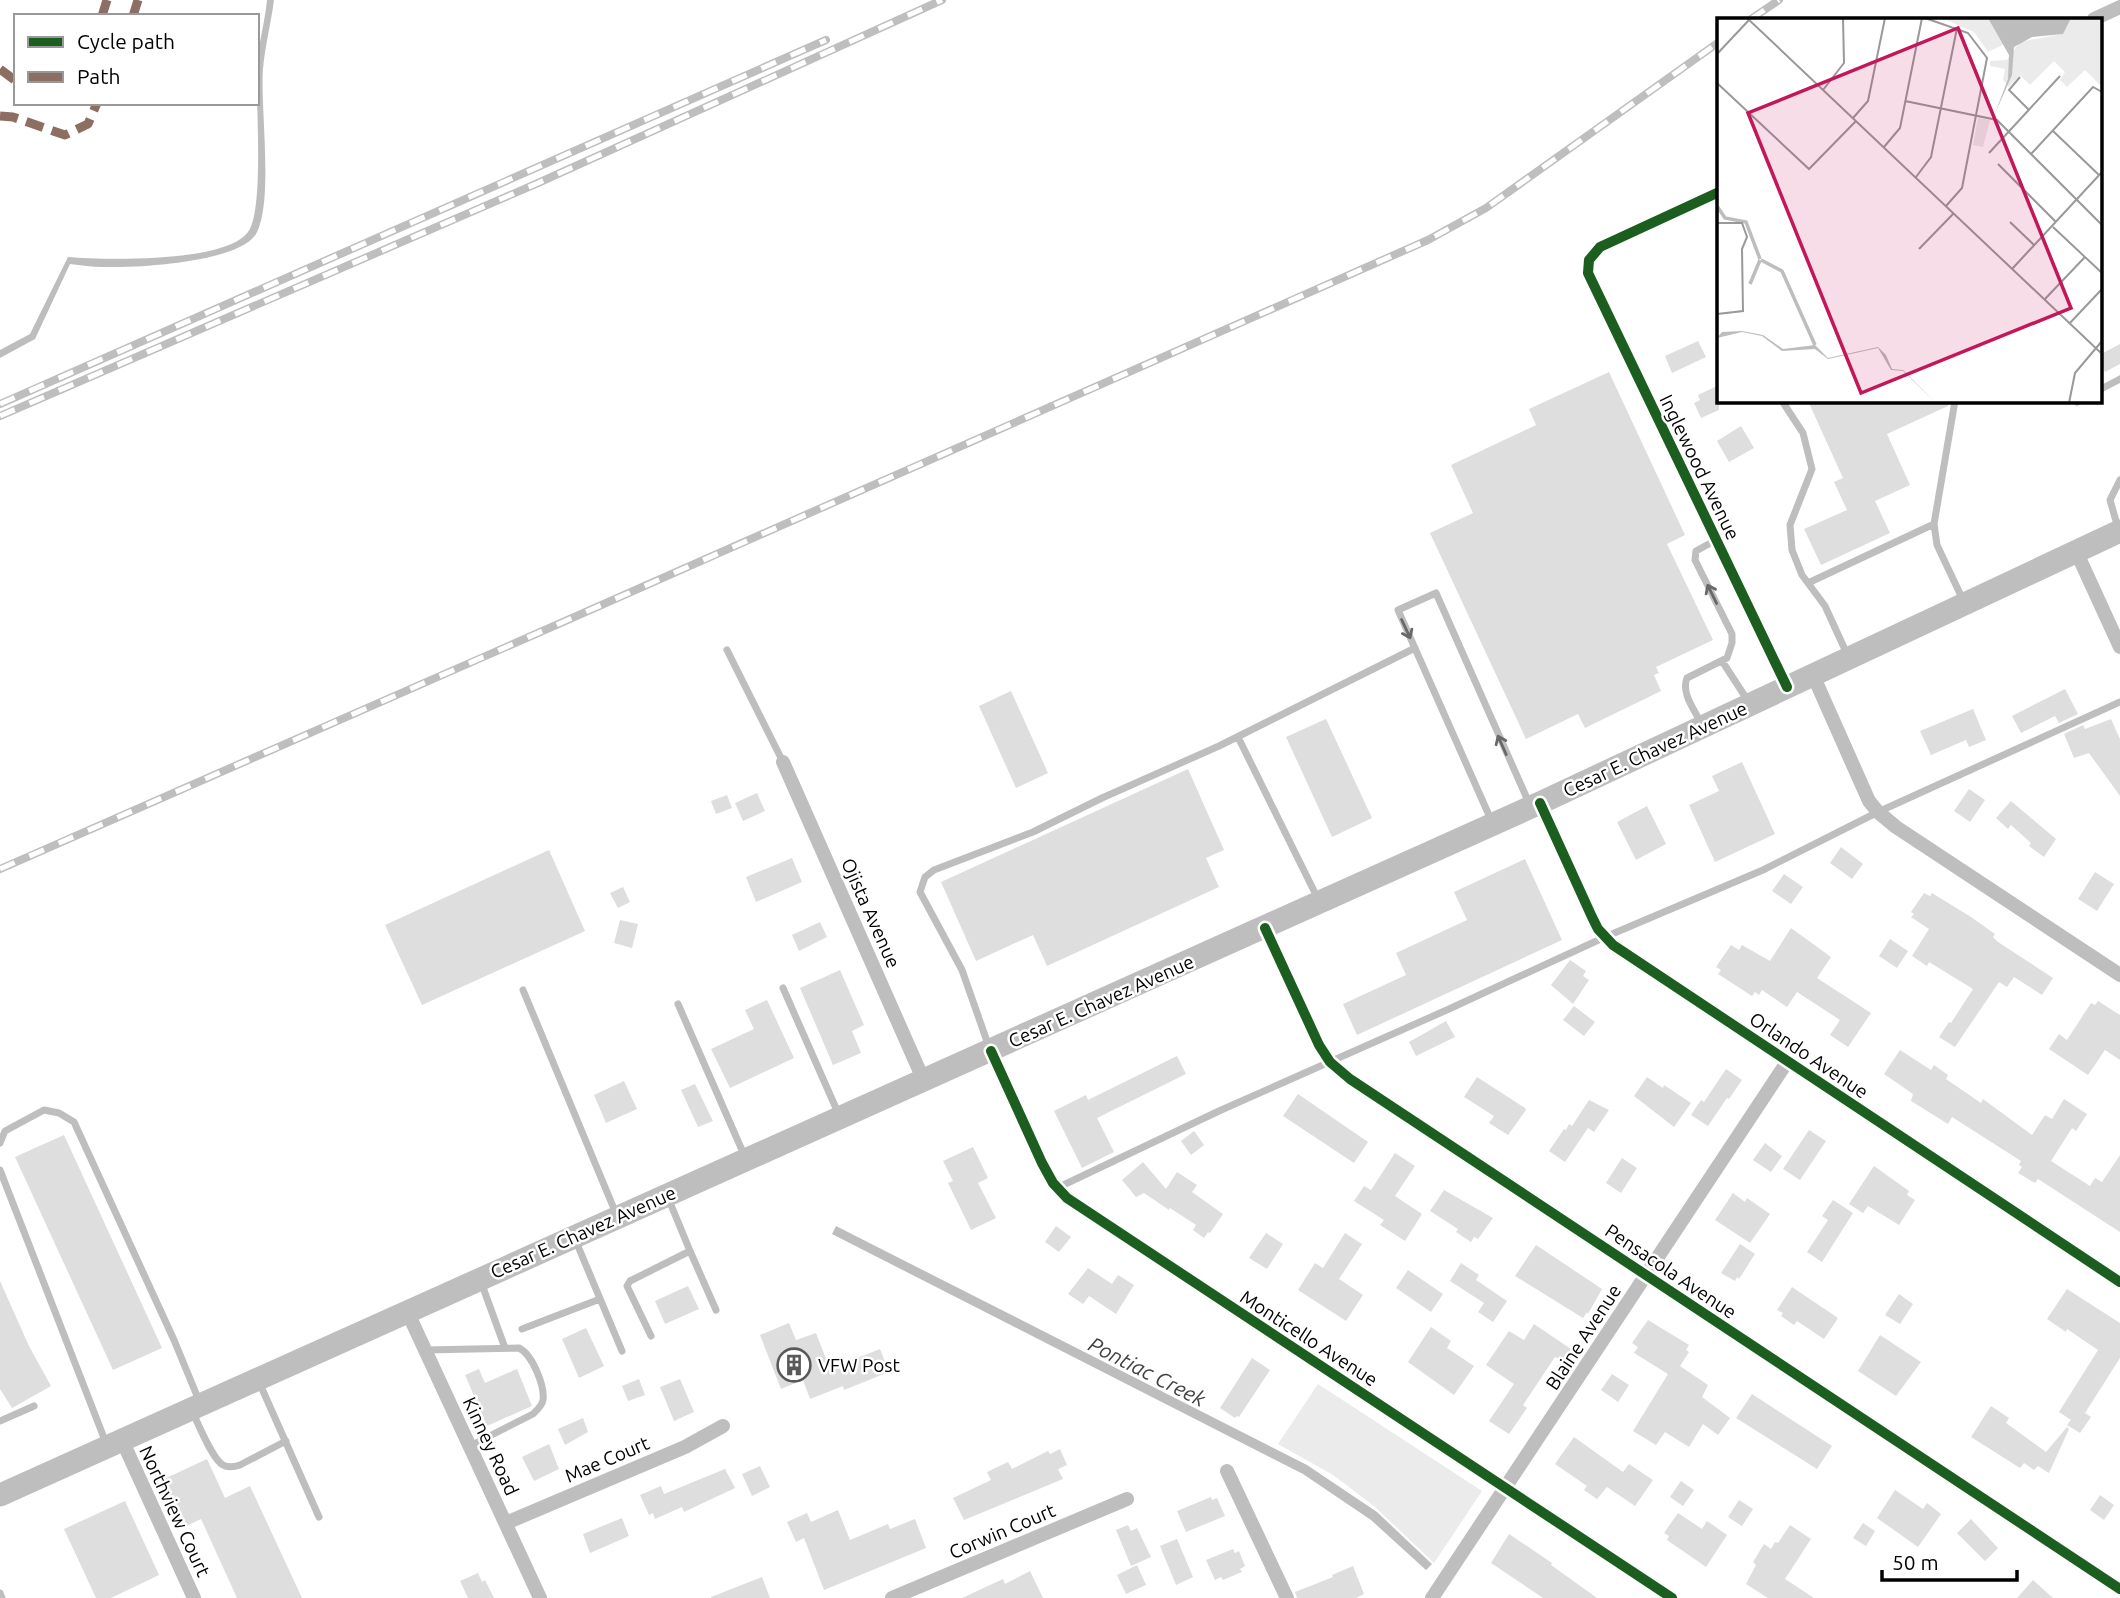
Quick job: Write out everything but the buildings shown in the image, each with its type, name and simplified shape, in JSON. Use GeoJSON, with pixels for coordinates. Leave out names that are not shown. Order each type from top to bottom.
{"type":"FeatureCollection","features":[{"type":"Feature","properties":{"kind":"main road","name":"Cesar E. Chavez Avenue"},"geometry":{"type":"LineString","coordinates":[[0,1495],[839,1116],[1265,928],[1703,727],[2119,531]]}},
{"type":"Feature","properties":{"kind":"street"},"geometry":{"type":"LineString","coordinates":[[2096,18],[2120,7]]}},
{"type":"Feature","properties":{"kind":"street","name":"Inglewood Avenue"},"geometry":{"type":"LineString","coordinates":[[1717,193],[1600,247],[1589,260],[1589,277],[1787,687]]}},
{"type":"Feature","properties":{"kind":"street"},"geometry":{"type":"LineString","coordinates":[[2076,551],[2120,647]]}},
{"type":"Feature","properties":{"kind":"street"},"geometry":{"type":"LineString","coordinates":[[1813,675],[1869,801],[1878,812],[1896,827],[2120,975]]}},
{"type":"Feature","properties":{"kind":"street","name":"Ojista Avenue"},"geometry":{"type":"LineString","coordinates":[[783,762],[925,1080]]}},
{"type":"Feature","properties":{"kind":"street","name":"Orlando Avenue"},"geometry":{"type":"LineString","coordinates":[[1535,805],[1592,917],[1605,937],[1621,952],[2120,1282]]}},
{"type":"Feature","properties":{"kind":"street","name":"Pensacola Avenue"},"geometry":{"type":"LineString","coordinates":[[1265,928],[1320,1045],[1330,1062],[1350,1079],[2120,1589]]}},
{"type":"Feature","properties":{"kind":"street","name":"Monticello Avenue"},"geometry":{"type":"LineString","coordinates":[[991,1051],[1042,1163],[1057,1188],[1067,1198],[1672,1598]]}},
{"type":"Feature","properties":{"kind":"street","name":"Blaine Avenue"},"geometry":{"type":"LineString","coordinates":[[1433,1598],[1787,1062]]}},
{"type":"Feature","properties":{"kind":"street","name":"Kinney Road"},"geometry":{"type":"LineString","coordinates":[[407,1311],[540,1598]]}},
{"type":"Feature","properties":{"kind":"street","name":"Mae Court"},"geometry":{"type":"LineString","coordinates":[[506,1523],[685,1447],[723,1426]]}},
{"type":"Feature","properties":{"kind":"street","name":"Northview Court"},"geometry":{"type":"LineString","coordinates":[[114,1443],[194,1598]]}},
{"type":"Feature","properties":{"kind":"street"},"geometry":{"type":"LineString","coordinates":[[1227,1471],[1287,1598]]}},
{"type":"Feature","properties":{"kind":"street","name":"Corwin Court"},"geometry":{"type":"LineString","coordinates":[[892,1598],[1127,1499]]}},
{"type":"Feature","properties":{"kind":"lane"},"geometry":{"type":"LineString","coordinates":[[2102,388],[2120,379]]}},
{"type":"Feature","properties":{"kind":"lane"},"geometry":{"type":"LineString","coordinates":[[1783,402],[1803,433],[1812,469],[1790,525],[1792,551],[1808,583],[1825,606],[1849,658]]}},
{"type":"Feature","properties":{"kind":"lane"},"geometry":{"type":"LineString","coordinates":[[1955,402],[1934,524],[1937,545],[1965,604]]}},
{"type":"Feature","properties":{"kind":"lane"},"geometry":{"type":"LineString","coordinates":[[2119,531],[2110,500],[2120,480]]}},
{"type":"Feature","properties":{"kind":"lane"},"geometry":{"type":"LineString","coordinates":[[1808,583],[1934,524]]}},
{"type":"Feature","properties":{"kind":"lane"},"geometry":{"type":"LineString","coordinates":[[1703,727],[1685,690],[1685,682],[1687,678],[1722,661],[1730,652],[1732,634],[1694,554],[1716,540]]}},
{"type":"Feature","properties":{"kind":"lane"},"geometry":{"type":"LineString","coordinates":[[1492,824],[1398,610],[1436,593],[1535,805]]}},
{"type":"Feature","properties":{"kind":"lane"},"geometry":{"type":"LineString","coordinates":[[991,1051],[962,970],[920,892],[925,877],[934,870],[1033,832],[1238,737],[1415,648]]}},
{"type":"Feature","properties":{"kind":"lane"},"geometry":{"type":"LineString","coordinates":[[727,650],[783,762]]}},
{"type":"Feature","properties":{"kind":"lane"},"geometry":{"type":"LineString","coordinates":[[1722,661],[1750,704]]}},
{"type":"Feature","properties":{"kind":"lane"},"geometry":{"type":"LineString","coordinates":[[1057,1188],[1219,1111],[1605,937],[1763,870],[1878,812],[2120,702]]}},
{"type":"Feature","properties":{"kind":"lane"},"geometry":{"type":"LineString","coordinates":[[1238,737],[1320,902]]}},
{"type":"Feature","properties":{"kind":"lane"},"geometry":{"type":"LineString","coordinates":[[783,988],[839,1116]]}},
{"type":"Feature","properties":{"kind":"lane"},"geometry":{"type":"LineString","coordinates":[[523,990],[617,1216]]}},
{"type":"Feature","properties":{"kind":"lane"},"geometry":{"type":"LineString","coordinates":[[678,1004],[746,1158]]}},
{"type":"Feature","properties":{"kind":"lane"},"geometry":{"type":"LineString","coordinates":[[0,1143],[5,1131],[44,1110],[59,1113],[74,1122],[174,1340],[195,1406],[216,1458],[223,1465],[232,1467],[286,1441]]}},
{"type":"Feature","properties":{"kind":"lane"},"geometry":{"type":"LineString","coordinates":[[0,1170],[114,1443]]}},
{"type":"Feature","properties":{"kind":"lane"},"geometry":{"type":"LineString","coordinates":[[667,1194],[716,1310]]}},
{"type":"Feature","properties":{"kind":"lane"},"geometry":{"type":"LineString","coordinates":[[573,1236],[622,1351]]}},
{"type":"Feature","properties":{"kind":"lane"},"geometry":{"type":"LineString","coordinates":[[651,1336],[627,1286],[630,1281],[690,1251]]}},
{"type":"Feature","properties":{"kind":"lane"},"geometry":{"type":"LineString","coordinates":[[480,1278],[505,1348]]}},
{"type":"Feature","properties":{"kind":"lane"},"geometry":{"type":"LineString","coordinates":[[522,1329],[600,1299]]}},
{"type":"Feature","properties":{"kind":"lane"},"geometry":{"type":"LineString","coordinates":[[425,1350],[519,1349],[526,1351],[532,1358],[544,1396],[541,1407],[533,1414],[470,1446]]}},
{"type":"Feature","properties":{"kind":"lane"},"geometry":{"type":"LineString","coordinates":[[257,1378],[319,1517]]}},
{"type":"Feature","properties":{"kind":"lane"},"geometry":{"type":"LineString","coordinates":[[0,1421],[34,1406]]}},
{"type":"Feature","properties":{"kind":"lane"},"geometry":{"type":"LineString","coordinates":[[0,1593],[2,1598]]}},
{"type":"Feature","properties":{"kind":"shaded area"},"geometry":{"type":"Polygon","coordinates":[[[267,0],[274,0],[263,69],[265,178],[261,219],[256,234],[246,244],[229,252],[185,262],[117,267],[70,264],[35,339],[0,358],[0,350],[30,334],[68,257],[135,259],[191,254],[235,242],[248,232],[253,219],[258,177],[259,50],[267,0]]]}},
{"type":"Feature","properties":{"kind":"shaded area"},"geometry":{"type":"Polygon","coordinates":[[[836,1226],[1307,1465],[1377,1512],[1432,1564],[1426,1570],[1371,1520],[1303,1474],[832,1234],[836,1226]]]}},
{"type":"Feature","properties":{"kind":"shaded area"},"geometry":{"type":"Polygon","coordinates":[[[1318,1384],[1482,1491],[1434,1563],[1374,1506],[1333,1475],[1278,1444],[1318,1384]]]}},
{"type":"Feature","properties":{"kind":"railway"},"geometry":{"type":"LineString","coordinates":[[0,416],[538,183],[942,0]]}},
{"type":"Feature","properties":{"kind":"railway"},"geometry":{"type":"LineString","coordinates":[[1752,18],[1779,0]]}},
{"type":"Feature","properties":{"kind":"railway"},"geometry":{"type":"LineString","coordinates":[[0,404],[826,40]]}},
{"type":"Feature","properties":{"kind":"railway"},"geometry":{"type":"LineString","coordinates":[[0,869],[1428,240],[1486,208],[1717,43]]}},
{"type":"Feature","properties":{"kind":"marked path"},"geometry":{"type":"LineString","coordinates":[[103,14],[107,0]]}},
{"type":"Feature","properties":{"kind":"marked path"},"geometry":{"type":"LineString","coordinates":[[134,14],[138,0]]}},
{"type":"Feature","properties":{"kind":"marked path"},"geometry":{"type":"LineString","coordinates":[[0,69],[14,80]]}},
{"type":"Feature","properties":{"kind":"marked path"},"geometry":{"type":"LineString","coordinates":[[0,116],[13,117],[65,135],[88,124],[96,105]]}},
{"type":"Feature","properties":{"kind":"cycle path"},"geometry":{"type":"LineString","coordinates":[[1717,193],[1600,247],[1589,260],[1588,273],[1787,687]]}},
{"type":"Feature","properties":{"kind":"cycle path"},"geometry":{"type":"LineString","coordinates":[[1540,803],[1598,929],[1613,945],[2120,1282]]}},
{"type":"Feature","properties":{"kind":"cycle path"},"geometry":{"type":"LineString","coordinates":[[1265,928],[1319,1045],[1330,1062],[1350,1079],[2120,1589]]}},
{"type":"Feature","properties":{"kind":"cycle path"},"geometry":{"type":"LineString","coordinates":[[991,1051],[1042,1163],[1053,1183],[1067,1198],[1672,1598]]}},
{"type":"Feature","properties":{"kind":"place","name":"VFW Post"},"geometry":{"type":"Point","coordinates":[794,1365]}},
{"type":"Feature","properties":{"kind":"water label","name":"Pontiac Creek"},"geometry":{"type":"Point","coordinates":[1147,1372]}}]}
